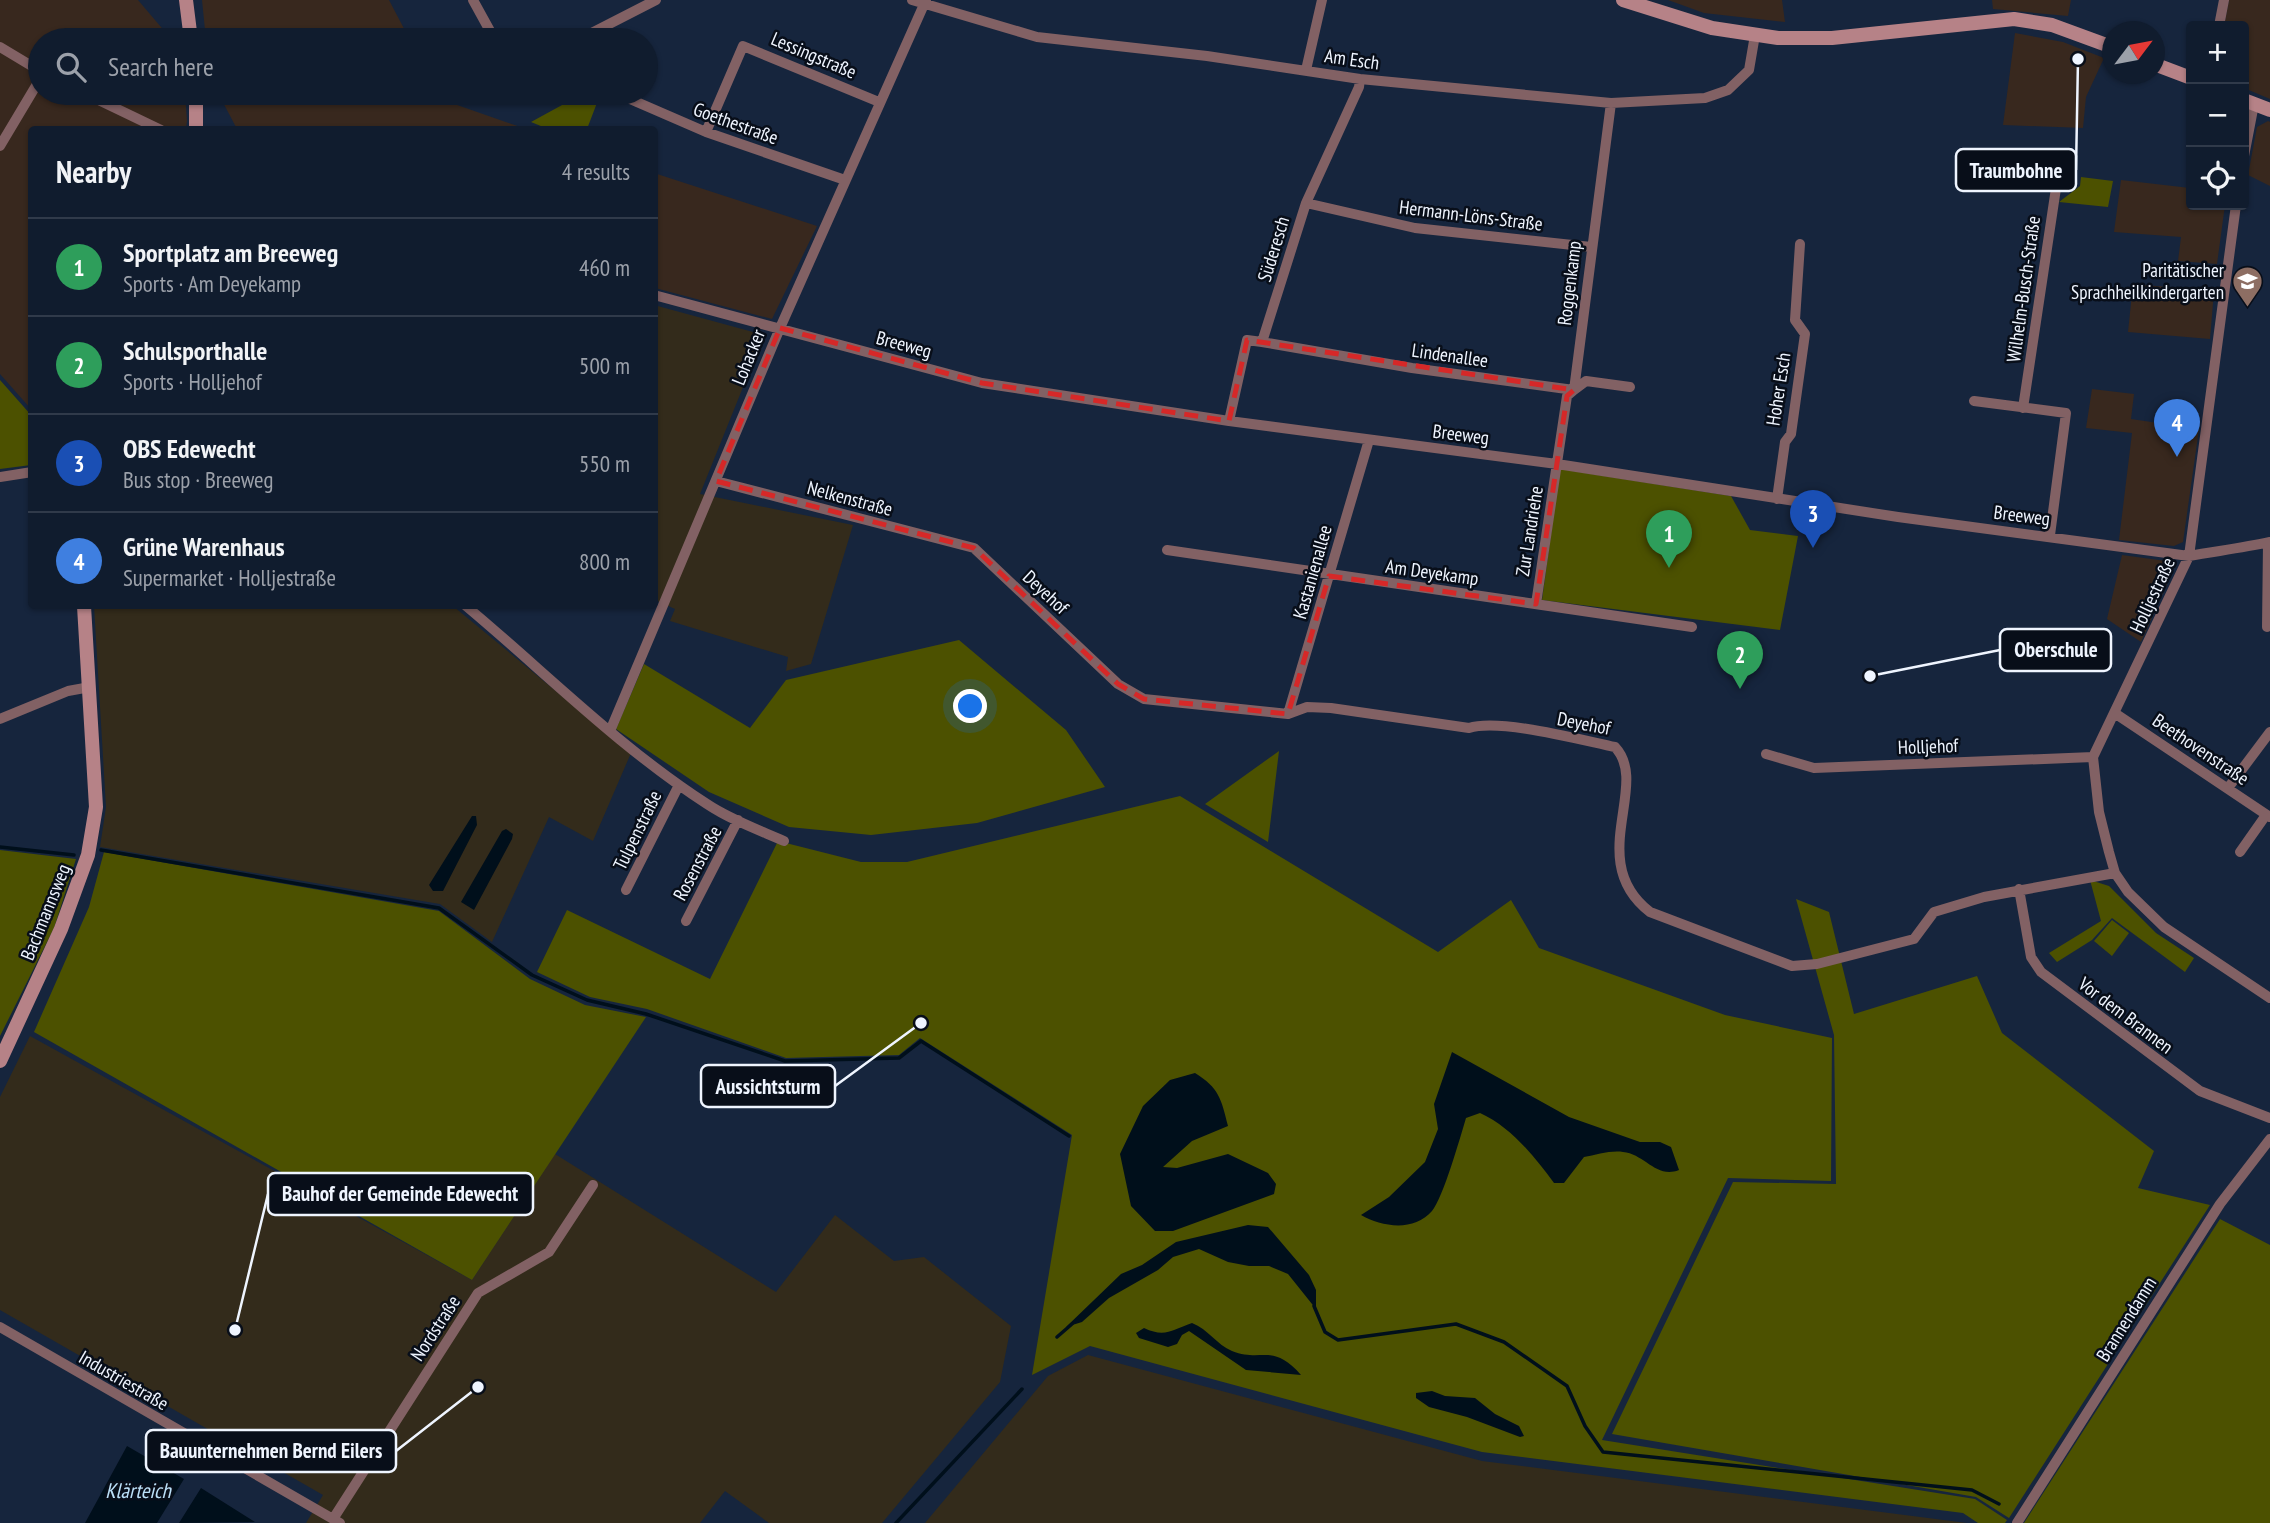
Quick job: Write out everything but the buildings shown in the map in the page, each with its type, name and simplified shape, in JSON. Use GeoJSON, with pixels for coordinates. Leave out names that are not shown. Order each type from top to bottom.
{"type":"FeatureCollection","features":[{"type":"Feature","properties":{"kind":"main road"},"geometry":{"type":"LineString","coordinates":[[186,0],[190,28]]}},
{"type":"Feature","properties":{"kind":"main road"},"geometry":{"type":"LineString","coordinates":[[1623,0],[1689,22],[1755,35],[1832,38],[2014,19],[2052,25],[2102,43]]}},
{"type":"Feature","properties":{"kind":"main road"},"geometry":{"type":"LineString","coordinates":[[2165,68],[2186,76]]}},
{"type":"Feature","properties":{"kind":"main road"},"geometry":{"type":"LineString","coordinates":[[2249,102],[2270,110]]}},
{"type":"Feature","properties":{"kind":"main road"},"geometry":{"type":"LineString","coordinates":[[196,105],[196,126]]}},
{"type":"Feature","properties":{"kind":"main road","name":"Bachmannsweg"},"geometry":{"type":"LineString","coordinates":[[0,1061],[61,929],[88,855],[96,807],[84,609]]}},
{"type":"Feature","properties":{"kind":"street"},"geometry":{"type":"LineString","coordinates":[[473,0],[488,28]]}},
{"type":"Feature","properties":{"kind":"street"},"geometry":{"type":"LineString","coordinates":[[601,28],[656,0]]}},
{"type":"Feature","properties":{"kind":"street","name":"Am Esch"},"geometry":{"type":"LineString","coordinates":[[912,0],[1037,37],[1306,69],[1360,79],[1611,103],[1705,97],[1728,90],[1749,70],[1755,35]]}},
{"type":"Feature","properties":{"kind":"street"},"geometry":{"type":"LineString","coordinates":[[1306,69],[1322,0]]}},
{"type":"Feature","properties":{"kind":"street"},"geometry":{"type":"LineString","coordinates":[[2221,21],[2224,0]]}},
{"type":"Feature","properties":{"kind":"street","name":"Lohacker"},"geometry":{"type":"LineString","coordinates":[[610,730],[780,328],[925,3]]}},
{"type":"Feature","properties":{"kind":"street","name":"Lessingstraße"},"geometry":{"type":"LineString","coordinates":[[706,132],[743,46],[879,102]]}},
{"type":"Feature","properties":{"kind":"street"},"geometry":{"type":"LineString","coordinates":[[0,47],[28,64]]}},
{"type":"Feature","properties":{"kind":"street","name":"Süderesch"},"geometry":{"type":"LineString","coordinates":[[1262,342],[1306,203],[1359,88],[1360,79]]}},
{"type":"Feature","properties":{"kind":"street"},"geometry":{"type":"LineString","coordinates":[[0,146],[28,99]]}},
{"type":"Feature","properties":{"kind":"street","name":"Roggenkamp"},"geometry":{"type":"LineString","coordinates":[[1558,464],[1567,397],[1574,390],[1611,103]]}},
{"type":"Feature","properties":{"kind":"street"},"geometry":{"type":"LineString","coordinates":[[109,105],[153,126]]}},
{"type":"Feature","properties":{"kind":"street","name":"Goethestraße"},"geometry":{"type":"LineString","coordinates":[[644,105],[706,132],[845,180]]}},
{"type":"Feature","properties":{"kind":"street","name":"Wilhelm-Busch-Straße"},"geometry":{"type":"LineString","coordinates":[[2024,408],[2058,175]]}},
{"type":"Feature","properties":{"kind":"street","name":"Hermann-Löns-Straße"},"geometry":{"type":"LineString","coordinates":[[1306,203],[1415,228],[1591,247]]}},
{"type":"Feature","properties":{"kind":"street","name":"Holljestraße"},"geometry":{"type":"LineString","coordinates":[[2093,757],[2189,556],[2235,210]]}},
{"type":"Feature","properties":{"kind":"street","name":"Hoher Esch"},"geometry":{"type":"LineString","coordinates":[[1777,499],[1785,442],[1791,434],[1805,334],[1795,320],[1800,244]]}},
{"type":"Feature","properties":{"kind":"street","name":"Breeweg"},"geometry":{"type":"LineString","coordinates":[[658,296],[982,383],[1229,421],[1558,464],[1777,499],[2189,556],[2269,542]]}},
{"type":"Feature","properties":{"kind":"street"},"geometry":{"type":"LineString","coordinates":[[1229,421],[1247,340],[1262,342]]}},
{"type":"Feature","properties":{"kind":"street","name":"Lindenallee"},"geometry":{"type":"LineString","coordinates":[[1262,342],[1412,368],[1574,390],[1586,381],[1630,387]]}},
{"type":"Feature","properties":{"kind":"street"},"geometry":{"type":"LineString","coordinates":[[1974,401],[2066,413],[2050,535]]}},
{"type":"Feature","properties":{"kind":"street","name":"Kastanienallee"},"geometry":{"type":"LineString","coordinates":[[1288,714],[1369,440]]}},
{"type":"Feature","properties":{"kind":"street","name":"Zur Landriehe"},"geometry":{"type":"LineString","coordinates":[[1536,604],[1558,464]]}},
{"type":"Feature","properties":{"kind":"street"},"geometry":{"type":"LineString","coordinates":[[0,477],[28,473]]}},
{"type":"Feature","properties":{"kind":"street","name":"Nelkenstraße"},"geometry":{"type":"LineString","coordinates":[[716,481],[974,548]]}},
{"type":"Feature","properties":{"kind":"street"},"geometry":{"type":"LineString","coordinates":[[2267,626],[2269,542]]}},
{"type":"Feature","properties":{"kind":"street","name":"Deyehof"},"geometry":{"type":"LineString","coordinates":[[974,548],[1118,684],[1144,699],[1288,714],[1307,707],[1332,708],[1469,728],[1479,725],[1516,729],[1615,747],[1625,762],[1619,864],[1626,888],[1635,900],[1650,912],[1792,966],[1830,962],[1914,939],[1934,912],[2019,890],[2115,873]]}},
{"type":"Feature","properties":{"kind":"street","name":"Am Deyekamp"},"geometry":{"type":"LineString","coordinates":[[1167,550],[1329,576],[1692,627]]}},
{"type":"Feature","properties":{"kind":"street"},"geometry":{"type":"LineString","coordinates":[[469,609],[610,730],[679,785],[709,806],[784,841]]}},
{"type":"Feature","properties":{"kind":"street"},"geometry":{"type":"LineString","coordinates":[[0,719],[68,691],[89,687]]}},
{"type":"Feature","properties":{"kind":"street","name":"Beethovenstraße"},"geometry":{"type":"LineString","coordinates":[[2116,713],[2268,816],[2240,852]]}},
{"type":"Feature","properties":{"kind":"street"},"geometry":{"type":"LineString","coordinates":[[2228,788],[2270,732]]}},
{"type":"Feature","properties":{"kind":"street","name":"Holljehof"},"geometry":{"type":"LineString","coordinates":[[1766,754],[1814,768],[2093,757]]}},
{"type":"Feature","properties":{"kind":"street"},"geometry":{"type":"LineString","coordinates":[[2093,757],[2099,811],[2115,873],[2128,892],[2164,927],[2270,998]]}},
{"type":"Feature","properties":{"kind":"street","name":"Tulpenstraße"},"geometry":{"type":"LineString","coordinates":[[626,890],[679,785]]}},
{"type":"Feature","properties":{"kind":"street","name":"Rosenstraße"},"geometry":{"type":"LineString","coordinates":[[686,921],[738,820]]}},
{"type":"Feature","properties":{"kind":"street","name":"Vor dem Brannen"},"geometry":{"type":"LineString","coordinates":[[2019,890],[2031,957],[2041,972],[2200,1090],[2270,1118]]}},
{"type":"Feature","properties":{"kind":"street","name":"Brannendamm"},"geometry":{"type":"LineString","coordinates":[[2017,1523],[2220,1204],[2270,1139]]}},
{"type":"Feature","properties":{"kind":"street","name":"Nordstraße"},"geometry":{"type":"LineString","coordinates":[[337,1521],[478,1293],[549,1252],[593,1185]]}},
{"type":"Feature","properties":{"kind":"street","name":"Industriestraße"},"geometry":{"type":"LineString","coordinates":[[0,1328],[337,1521]]}},
{"type":"Feature","properties":{"kind":"highlighted area"},"geometry":{"type":"Polygon","coordinates":[[[780,328],[982,383],[1229,421],[1247,340],[1574,390],[1567,396],[1536,604],[1329,576],[1288,714],[1144,699],[1118,684],[974,548],[716,481],[780,328]]]}},
{"type":"Feature","properties":{"kind":"shaded area"},"geometry":{"type":"Polygon","coordinates":[[[0,0],[138,0],[162,28],[28,28],[28,105],[186,105],[187,121],[186,126],[28,126],[28,406],[0,374],[0,0]]]}},
{"type":"Feature","properties":{"kind":"shaded area"},"geometry":{"type":"Polygon","coordinates":[[[202,0],[389,0],[404,28],[205,28],[202,0]]]}},
{"type":"Feature","properties":{"kind":"shaded area"},"geometry":{"type":"Polygon","coordinates":[[[1668,0],[1782,0],[1785,22],[1704,13],[1668,0]]]}},
{"type":"Feature","properties":{"kind":"shaded area"},"geometry":{"type":"Polygon","coordinates":[[[1992,0],[2071,0],[2068,16],[1993,9],[1992,0]]]}},
{"type":"Feature","properties":{"kind":"shaded area"},"geometry":{"type":"Polygon","coordinates":[[[2229,0],[2270,0],[2270,99],[2249,90],[2249,21],[2225,21],[2229,0]]]}},
{"type":"Feature","properties":{"kind":"shaded area"},"geometry":{"type":"Polygon","coordinates":[[[2015,33],[2063,42],[2102,57],[2086,97],[2083,128],[2003,125],[2015,33]]]}},
{"type":"Feature","properties":{"kind":"shaded area"},"geometry":{"type":"Polygon","coordinates":[[[224,105],[457,105],[517,126],[235,126],[224,105]]]}},
{"type":"Feature","properties":{"kind":"shaded area"},"geometry":{"type":"Polygon","coordinates":[[[562,105],[596,105],[588,126],[541,126],[531,122],[562,105]]]}},
{"type":"Feature","properties":{"kind":"shaded area"},"geometry":{"type":"Polygon","coordinates":[[[2270,122],[2270,186],[2249,176],[2257,127],[2270,122]]]}},
{"type":"Feature","properties":{"kind":"shaded area"},"geometry":{"type":"Polygon","coordinates":[[[658,174],[817,226],[772,319],[658,289],[658,174]]]}},
{"type":"Feature","properties":{"kind":"shaded area"},"geometry":{"type":"Polygon","coordinates":[[[2081,177],[2113,181],[2108,207],[2059,202],[2080,186],[2081,177]]]}},
{"type":"Feature","properties":{"kind":"shaded area"},"geometry":{"type":"Polygon","coordinates":[[[2121,180],[2186,188],[2186,210],[2224,210],[2217,264],[2178,261],[2181,237],[2114,232],[2121,180]]]}},
{"type":"Feature","properties":{"kind":"shaded area"},"geometry":{"type":"Polygon","coordinates":[[[2133,284],[2214,291],[2210,339],[2128,332],[2133,284]]]}},
{"type":"Feature","properties":{"kind":"shaded area"},"geometry":{"type":"Polygon","coordinates":[[[658,306],[764,335],[700,494],[853,525],[811,664],[786,671],[788,657],[670,621],[675,609],[658,601],[658,306]]]}},
{"type":"Feature","properties":{"kind":"shaded area"},"geometry":{"type":"Polygon","coordinates":[[[0,380],[28,412],[28,465],[0,469],[0,380]]]}},
{"type":"Feature","properties":{"kind":"shaded area"},"geometry":{"type":"Polygon","coordinates":[[[2092,389],[2134,394],[2131,419],[2199,429],[2183,542],[2174,546],[2119,540],[2132,433],[2086,428],[2092,389]]]}},
{"type":"Feature","properties":{"kind":"shaded area"},"geometry":{"type":"Polygon","coordinates":[[[1560,469],[1731,496],[1750,530],[1798,536],[1780,630],[1542,600],[1560,469]]]}},
{"type":"Feature","properties":{"kind":"shaded area"},"geometry":{"type":"Polygon","coordinates":[[[2122,555],[2166,561],[2172,573],[2141,642],[2107,619],[2122,555]]]}},
{"type":"Feature","properties":{"kind":"shaded area"},"geometry":{"type":"Polygon","coordinates":[[[94,609],[457,609],[631,753],[593,841],[549,817],[492,942],[440,904],[100,847],[106,807],[94,609]]]}},
{"type":"Feature","properties":{"kind":"shaded area"},"geometry":{"type":"Polygon","coordinates":[[[959,640],[1066,730],[1105,787],[977,823],[871,835],[789,827],[709,792],[616,729],[644,664],[750,728],[786,680],[959,640]]]}},
{"type":"Feature","properties":{"kind":"shaded area"},"geometry":{"type":"Polygon","coordinates":[[[1279,751],[1268,842],[1205,804],[1279,751]]]}},
{"type":"Feature","properties":{"kind":"shaded area"},"geometry":{"type":"Polygon","coordinates":[[[1180,796],[1438,952],[1511,900],[1539,948],[1725,1015],[1832,1038],[1831,1181],[1728,1178],[1602,1440],[1975,1499],[2007,1520],[2005,1523],[1978,1523],[1963,1513],[1482,1452],[1090,1346],[1032,1375],[1072,1135],[920,1038],[899,1055],[786,1058],[647,1009],[590,997],[537,972],[567,910],[710,979],[778,841],[861,862],[907,862],[1180,796]]]}},
{"type":"Feature","properties":{"kind":"shaded area"},"geometry":{"type":"Polygon","coordinates":[[[0,850],[76,859],[54,928],[0,1036],[0,850]]]}},
{"type":"Feature","properties":{"kind":"shaded area"},"geometry":{"type":"Polygon","coordinates":[[[104,852],[439,911],[530,979],[585,1005],[646,1017],[472,1280],[34,1032],[89,907],[104,852]]]}},
{"type":"Feature","properties":{"kind":"shaded area"},"geometry":{"type":"Polygon","coordinates":[[[2090,880],[2109,886],[2156,933],[2194,958],[2185,972],[2112,918],[2092,940],[2057,962],[2049,953],[2101,921],[2090,880]]]}},
{"type":"Feature","properties":{"kind":"shaded area"},"geometry":{"type":"Polygon","coordinates":[[[1796,899],[1829,912],[1854,1014],[1977,976],[2002,1033],[2154,1151],[2138,1188],[2210,1205],[2009,1518],[1976,1497],[1612,1434],[1733,1182],[1836,1184],[1834,1035],[1796,899]]]}},
{"type":"Feature","properties":{"kind":"shaded area"},"geometry":{"type":"Polygon","coordinates":[[[2112,920],[2129,933],[2112,956],[2094,941],[2112,920]]]}},
{"type":"Feature","properties":{"kind":"shaded area"},"geometry":{"type":"Polygon","coordinates":[[[30,1036],[472,1280],[555,1154],[776,1292],[835,1215],[894,1261],[924,1257],[1011,1326],[1000,1382],[882,1523],[769,1523],[725,1491],[700,1523],[306,1523],[323,1495],[0,1310],[0,1097],[30,1036]]]}},
{"type":"Feature","properties":{"kind":"shaded area"},"geometry":{"type":"Polygon","coordinates":[[[2220,1219],[2270,1245],[2270,1523],[2024,1523],[2220,1219]]]}},
{"type":"Feature","properties":{"kind":"shaded area"},"geometry":{"type":"Polygon","coordinates":[[[1088,1355],[1482,1461],[1967,1523],[925,1523],[1048,1376],[1088,1355]]]}},
{"type":"Feature","properties":{"kind":"water"},"geometry":{"type":"Polygon","coordinates":[[[472,816],[476,816],[477,825],[443,891],[433,891],[429,885],[472,816]]]}},
{"type":"Feature","properties":{"kind":"water"},"geometry":{"type":"Polygon","coordinates":[[[506,829],[513,834],[512,839],[474,910],[461,902],[502,831],[506,829]]]}},
{"type":"Feature","properties":{"kind":"water"},"geometry":{"type":"Polygon","coordinates":[[[1452,1052],[1569,1117],[1640,1142],[1660,1142],[1671,1147],[1679,1170],[1664,1171],[1631,1154],[1614,1152],[1584,1157],[1564,1183],[1554,1183],[1512,1134],[1480,1113],[1466,1118],[1441,1194],[1425,1218],[1407,1225],[1388,1225],[1361,1215],[1389,1197],[1425,1162],[1438,1129],[1434,1104],[1452,1052]]]}},
{"type":"Feature","properties":{"kind":"water"},"geometry":{"type":"Polygon","coordinates":[[[1195,1073],[1218,1095],[1228,1126],[1192,1141],[1163,1167],[1177,1168],[1228,1154],[1268,1173],[1276,1184],[1274,1194],[1173,1231],[1155,1231],[1131,1206],[1120,1154],[1143,1106],[1170,1080],[1195,1073]]]}},
{"type":"Feature","properties":{"kind":"water"},"geometry":{"type":"Polygon","coordinates":[[[1248,1225],[1268,1227],[1309,1275],[1316,1290],[1316,1309],[1288,1274],[1269,1266],[1228,1262],[1199,1249],[1173,1257],[1158,1270],[1109,1298],[1082,1322],[1066,1327],[1121,1274],[1142,1265],[1176,1242],[1248,1225]]]}},
{"type":"Feature","properties":{"kind":"water"},"geometry":{"type":"Polygon","coordinates":[[[1192,1323],[1232,1351],[1274,1356],[1291,1365],[1301,1375],[1246,1370],[1189,1331],[1182,1335],[1177,1344],[1168,1347],[1139,1338],[1136,1333],[1144,1328],[1168,1332],[1192,1323]]]}},
{"type":"Feature","properties":{"kind":"water"},"geometry":{"type":"Polygon","coordinates":[[[1432,1391],[1445,1396],[1475,1398],[1495,1414],[1519,1426],[1524,1436],[1520,1437],[1467,1417],[1429,1407],[1416,1398],[1416,1393],[1432,1391]]]}},
{"type":"Feature","properties":{"kind":"water","name":"Klärteich"},"geometry":{"type":"Polygon","coordinates":[[[127,1446],[184,1479],[157,1523],[85,1523],[127,1446]]]}},
{"type":"Feature","properties":{"kind":"water","name":"Klärteich"},"geometry":{"type":"Polygon","coordinates":[[[201,1488],[255,1522],[179,1523],[201,1488]]]}},
{"type":"Feature","properties":{"kind":"waterway"},"geometry":{"type":"LineString","coordinates":[[0,847],[74,855]]}},
{"type":"Feature","properties":{"kind":"waterway"},"geometry":{"type":"LineString","coordinates":[[101,850],[439,908],[532,975],[587,1000],[646,1014],[785,1061],[899,1058],[921,1041],[1069,1136]]}},
{"type":"Feature","properties":{"kind":"waterway"},"geometry":{"type":"LineString","coordinates":[[1314,1306],[1325,1332],[1338,1340],[1456,1324],[1504,1342],[1567,1386],[1585,1426],[1603,1452],[1972,1490],[1999,1504]]}},
{"type":"Feature","properties":{"kind":"waterway"},"geometry":{"type":"LineString","coordinates":[[1057,1337],[1072,1324]]}},
{"type":"Feature","properties":{"kind":"waterway"},"geometry":{"type":"LineString","coordinates":[[896,1523],[1022,1389]]}},
{"type":"Feature","properties":{"kind":"place","name":"Traumbohne"},"geometry":{"type":"Point","coordinates":[2078,59]}},
{"type":"Feature","properties":{"kind":"place","name":"Paritätischer Sprachheilkindergarten"},"geometry":{"type":"Point","coordinates":[2247,308]}},
{"type":"Feature","properties":{"kind":"place","name":"Grüne Warenhaus"},"geometry":{"type":"Point","coordinates":[2177,457]}},
{"type":"Feature","properties":{"kind":"place","name":"OBS Edewecht"},"geometry":{"type":"Point","coordinates":[1813,548]}},
{"type":"Feature","properties":{"kind":"place","name":"Sportplatz am Breeweg"},"geometry":{"type":"Point","coordinates":[1669,568]}},
{"type":"Feature","properties":{"kind":"place","name":"Oberschule"},"geometry":{"type":"Point","coordinates":[1870,676]}},
{"type":"Feature","properties":{"kind":"place","name":"Schulsporthalle"},"geometry":{"type":"Point","coordinates":[1740,689]}},
{"type":"Feature","properties":{"kind":"place","name":"Aussichtsturm"},"geometry":{"type":"Point","coordinates":[921,1023]}},
{"type":"Feature","properties":{"kind":"place","name":"Bauhof der Gemeinde Edewecht"},"geometry":{"type":"Point","coordinates":[235,1330]}},
{"type":"Feature","properties":{"kind":"place","name":"Bauunternehmen Bernd Eilers"},"geometry":{"type":"Point","coordinates":[478,1387]}}]}
